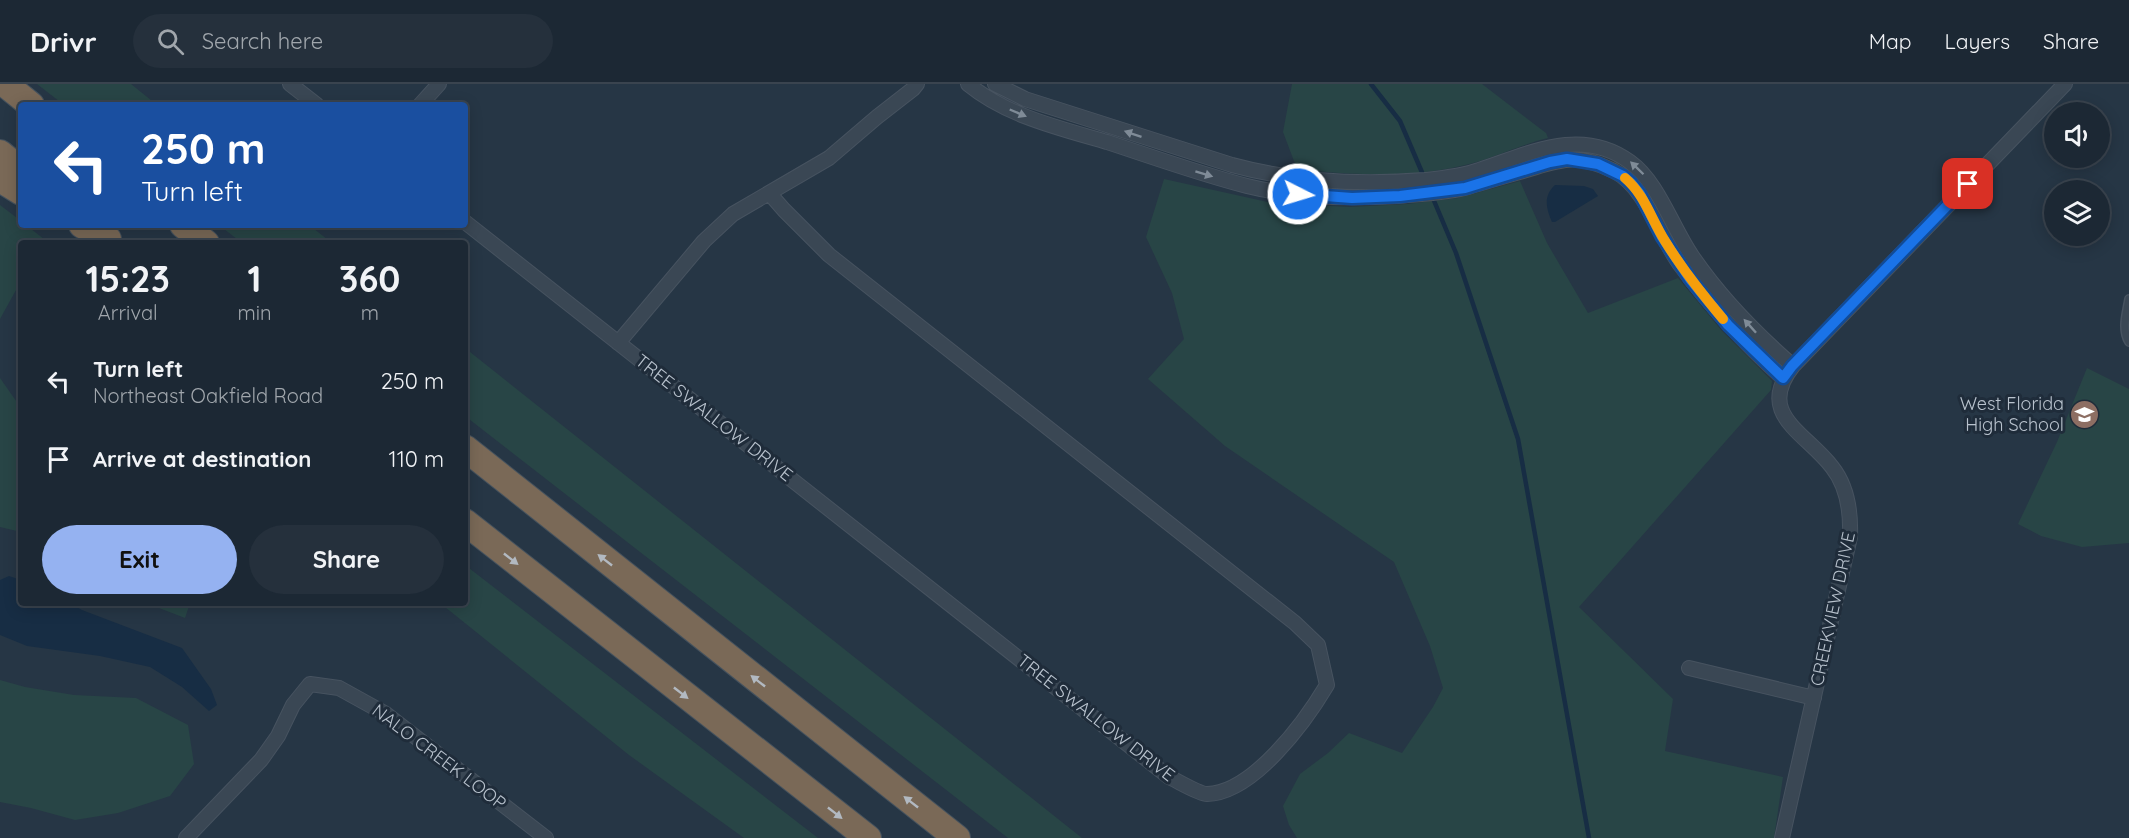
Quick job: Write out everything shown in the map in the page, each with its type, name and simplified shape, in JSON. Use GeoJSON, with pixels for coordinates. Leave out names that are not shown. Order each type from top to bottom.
{"type":"FeatureCollection","features":[{"type":"Feature","properties":{"kind":"highway"},"geometry":{"type":"LineString","coordinates":[[5,84],[27,102]]}},
{"type":"Feature","properties":{"kind":"highway"},"geometry":{"type":"LineString","coordinates":[[0,153],[18,168]]}},
{"type":"Feature","properties":{"kind":"highway"},"geometry":{"type":"LineString","coordinates":[[0,179],[18,190]]}},
{"type":"Feature","properties":{"kind":"highway"},"geometry":{"type":"LineString","coordinates":[[88,228],[104,236]]}},
{"type":"Feature","properties":{"kind":"highway"},"geometry":{"type":"LineString","coordinates":[[187,228],[202,240]]}},
{"type":"Feature","properties":{"kind":"highway"},"geometry":{"type":"LineString","coordinates":[[468,450],[957,838]]}},
{"type":"Feature","properties":{"kind":"highway"},"geometry":{"type":"LineString","coordinates":[[468,524],[868,838]]}},
{"type":"Feature","properties":{"kind":"street"},"geometry":{"type":"LineString","coordinates":[[290,84],[312,102]]}},
{"type":"Feature","properties":{"kind":"street"},"geometry":{"type":"LineString","coordinates":[[423,102],[439,84]]}},
{"type":"Feature","properties":{"kind":"street"},"geometry":{"type":"LineString","coordinates":[[618,343],[704,241],[733,214],[829,158],[917,84]]}},
{"type":"Feature","properties":{"kind":"street"},"geometry":{"type":"LineString","coordinates":[[968,84],[1001,105],[1047,123],[1226,180],[1280,192],[1352,198],[1400,196],[1567,159],[1585,161],[1613,170],[1631,183],[1640,194],[1662,237],[1684,271],[1758,356],[1783,378],[1792,366],[2065,84]]}},
{"type":"Feature","properties":{"kind":"street"},"geometry":{"type":"LineString","coordinates":[[995,84],[1025,99],[1157,143],[1256,172],[1318,181],[1463,182],[1535,150],[1572,144],[1607,150],[1630,162],[1645,176],[1654,188],[1675,229],[1702,270],[1761,338],[1792,366]]}},
{"type":"Feature","properties":{"kind":"street"},"geometry":{"type":"LineString","coordinates":[[1047,123],[1053,108]]}},
{"type":"Feature","properties":{"kind":"street"},"geometry":{"type":"LineString","coordinates":[[1152,157],[1157,143]]}},
{"type":"Feature","properties":{"kind":"street","name":"TREE SWALLOW DRIVE"},"geometry":{"type":"LineString","coordinates":[[468,224],[1169,777],[1205,794],[1235,788],[1263,766],[1309,716],[1327,685],[1318,645],[1295,623],[829,255],[770,194]]}},
{"type":"Feature","properties":{"kind":"street"},"geometry":{"type":"LineString","coordinates":[[1662,237],[1675,229]]}},
{"type":"Feature","properties":{"kind":"street","name":"CREEKVIEW DRIVE"},"geometry":{"type":"LineString","coordinates":[[1782,838],[1850,537],[1851,519],[1848,499],[1832,467],[1785,418],[1779,400],[1783,378]]}},
{"type":"Feature","properties":{"kind":"street"},"geometry":{"type":"LineString","coordinates":[[1689,668],[1814,698]]}},
{"type":"Feature","properties":{"kind":"street","name":"NALO CREEK LOOP"},"geometry":{"type":"LineString","coordinates":[[186,838],[261,760],[278,736],[293,705],[310,684],[339,688],[386,714],[546,838]]}},
{"type":"Feature","properties":{"kind":"lane"},"geometry":{"type":"LineString","coordinates":[[2129,299],[2125,322],[2126,337],[2129,342]]}},
{"type":"Feature","properties":{"kind":"green space"},"geometry":{"type":"Polygon","coordinates":[[[37,84],[131,84],[153,102],[60,102],[37,84]]]}},
{"type":"Feature","properties":{"kind":"green space"},"geometry":{"type":"Polygon","coordinates":[[[1292,84],[1482,84],[1546,133],[1548,138],[1472,163],[1442,170],[1400,174],[1358,174],[1297,169],[1283,132],[1292,84]]]}},
{"type":"Feature","properties":{"kind":"green space"},"geometry":{"type":"Polygon","coordinates":[[[1164,179],[1312,212],[1310,205],[1350,207],[1458,198],[1520,181],[1547,243],[1588,313],[1678,278],[1722,331],[1772,381],[1771,390],[1579,607],[1673,699],[1665,751],[1783,777],[1774,838],[1297,838],[1289,825],[1283,806],[1300,774],[1328,753],[1349,733],[1402,753],[1443,688],[1430,646],[1394,562],[1225,446],[1148,379],[1184,339],[1172,293],[1146,237],[1164,179]]]}},
{"type":"Feature","properties":{"kind":"green space"},"geometry":{"type":"Polygon","coordinates":[[[0,205],[18,219],[18,228],[30,228],[45,240],[18,240],[18,286],[0,319],[0,205]]]}},
{"type":"Feature","properties":{"kind":"green space"},"geometry":{"type":"Polygon","coordinates":[[[223,228],[313,228],[328,240],[238,240],[223,228]]]}},
{"type":"Feature","properties":{"kind":"green space"},"geometry":{"type":"Polygon","coordinates":[[[468,350],[1082,838],[1008,838],[468,418],[468,350]]]}},
{"type":"Feature","properties":{"kind":"green space"},"geometry":{"type":"Polygon","coordinates":[[[2087,368],[2129,389],[2129,543],[2082,547],[2041,536],[2018,524],[2057,442],[2087,368]]]}},
{"type":"Feature","properties":{"kind":"green space"},"geometry":{"type":"Polygon","coordinates":[[[0,378],[18,404],[18,531],[0,527],[0,378]]]}},
{"type":"Feature","properties":{"kind":"green space"},"geometry":{"type":"Polygon","coordinates":[[[468,567],[818,838],[744,838],[629,755],[444,606],[468,606],[468,567]]]}},
{"type":"Feature","properties":{"kind":"green space"},"geometry":{"type":"Polygon","coordinates":[[[154,606],[189,606],[185,618],[154,606]]]}},
{"type":"Feature","properties":{"kind":"green space"},"geometry":{"type":"Polygon","coordinates":[[[0,680],[25,687],[74,695],[136,698],[188,725],[194,764],[170,796],[118,813],[75,820],[0,802],[0,680]]]}},
{"type":"Feature","properties":{"kind":"water"},"geometry":{"type":"Polygon","coordinates":[[[1555,185],[1584,186],[1593,189],[1598,196],[1552,222],[1548,212],[1547,198],[1555,185]]]}},
{"type":"Feature","properties":{"kind":"water"},"geometry":{"type":"Polygon","coordinates":[[[9,576],[18,579],[18,606],[75,606],[182,648],[211,689],[217,705],[209,711],[182,687],[150,667],[100,656],[27,646],[0,635],[0,580],[9,576]]]}},
{"type":"Feature","properties":{"kind":"waterway"},"geometry":{"type":"LineString","coordinates":[[1371,84],[1400,121],[1424,177]]}},
{"type":"Feature","properties":{"kind":"waterway"},"geometry":{"type":"LineString","coordinates":[[1432,196],[1456,253],[1518,439],[1589,838]]}},
{"type":"Feature","properties":{"kind":"slow traffic"},"geometry":{"type":"LineString","coordinates":[[1625,178],[1640,194],[1662,237],[1690,279],[1723,319]]}},
{"type":"Feature","properties":{"kind":"place","name":"West Florida High School"},"geometry":{"type":"Point","coordinates":[2085,414]}},
{"type":"Feature","properties":{"kind":"route"},"geometry":{"type":"LineString","coordinates":[[1298,194],[1352,198],[1400,196],[1465,188],[1567,159],[1598,164],[1613,170],[1631,183],[1640,194],[1662,237],[1690,279],[1728,325],[1783,378],[1968,184]]}}]}
